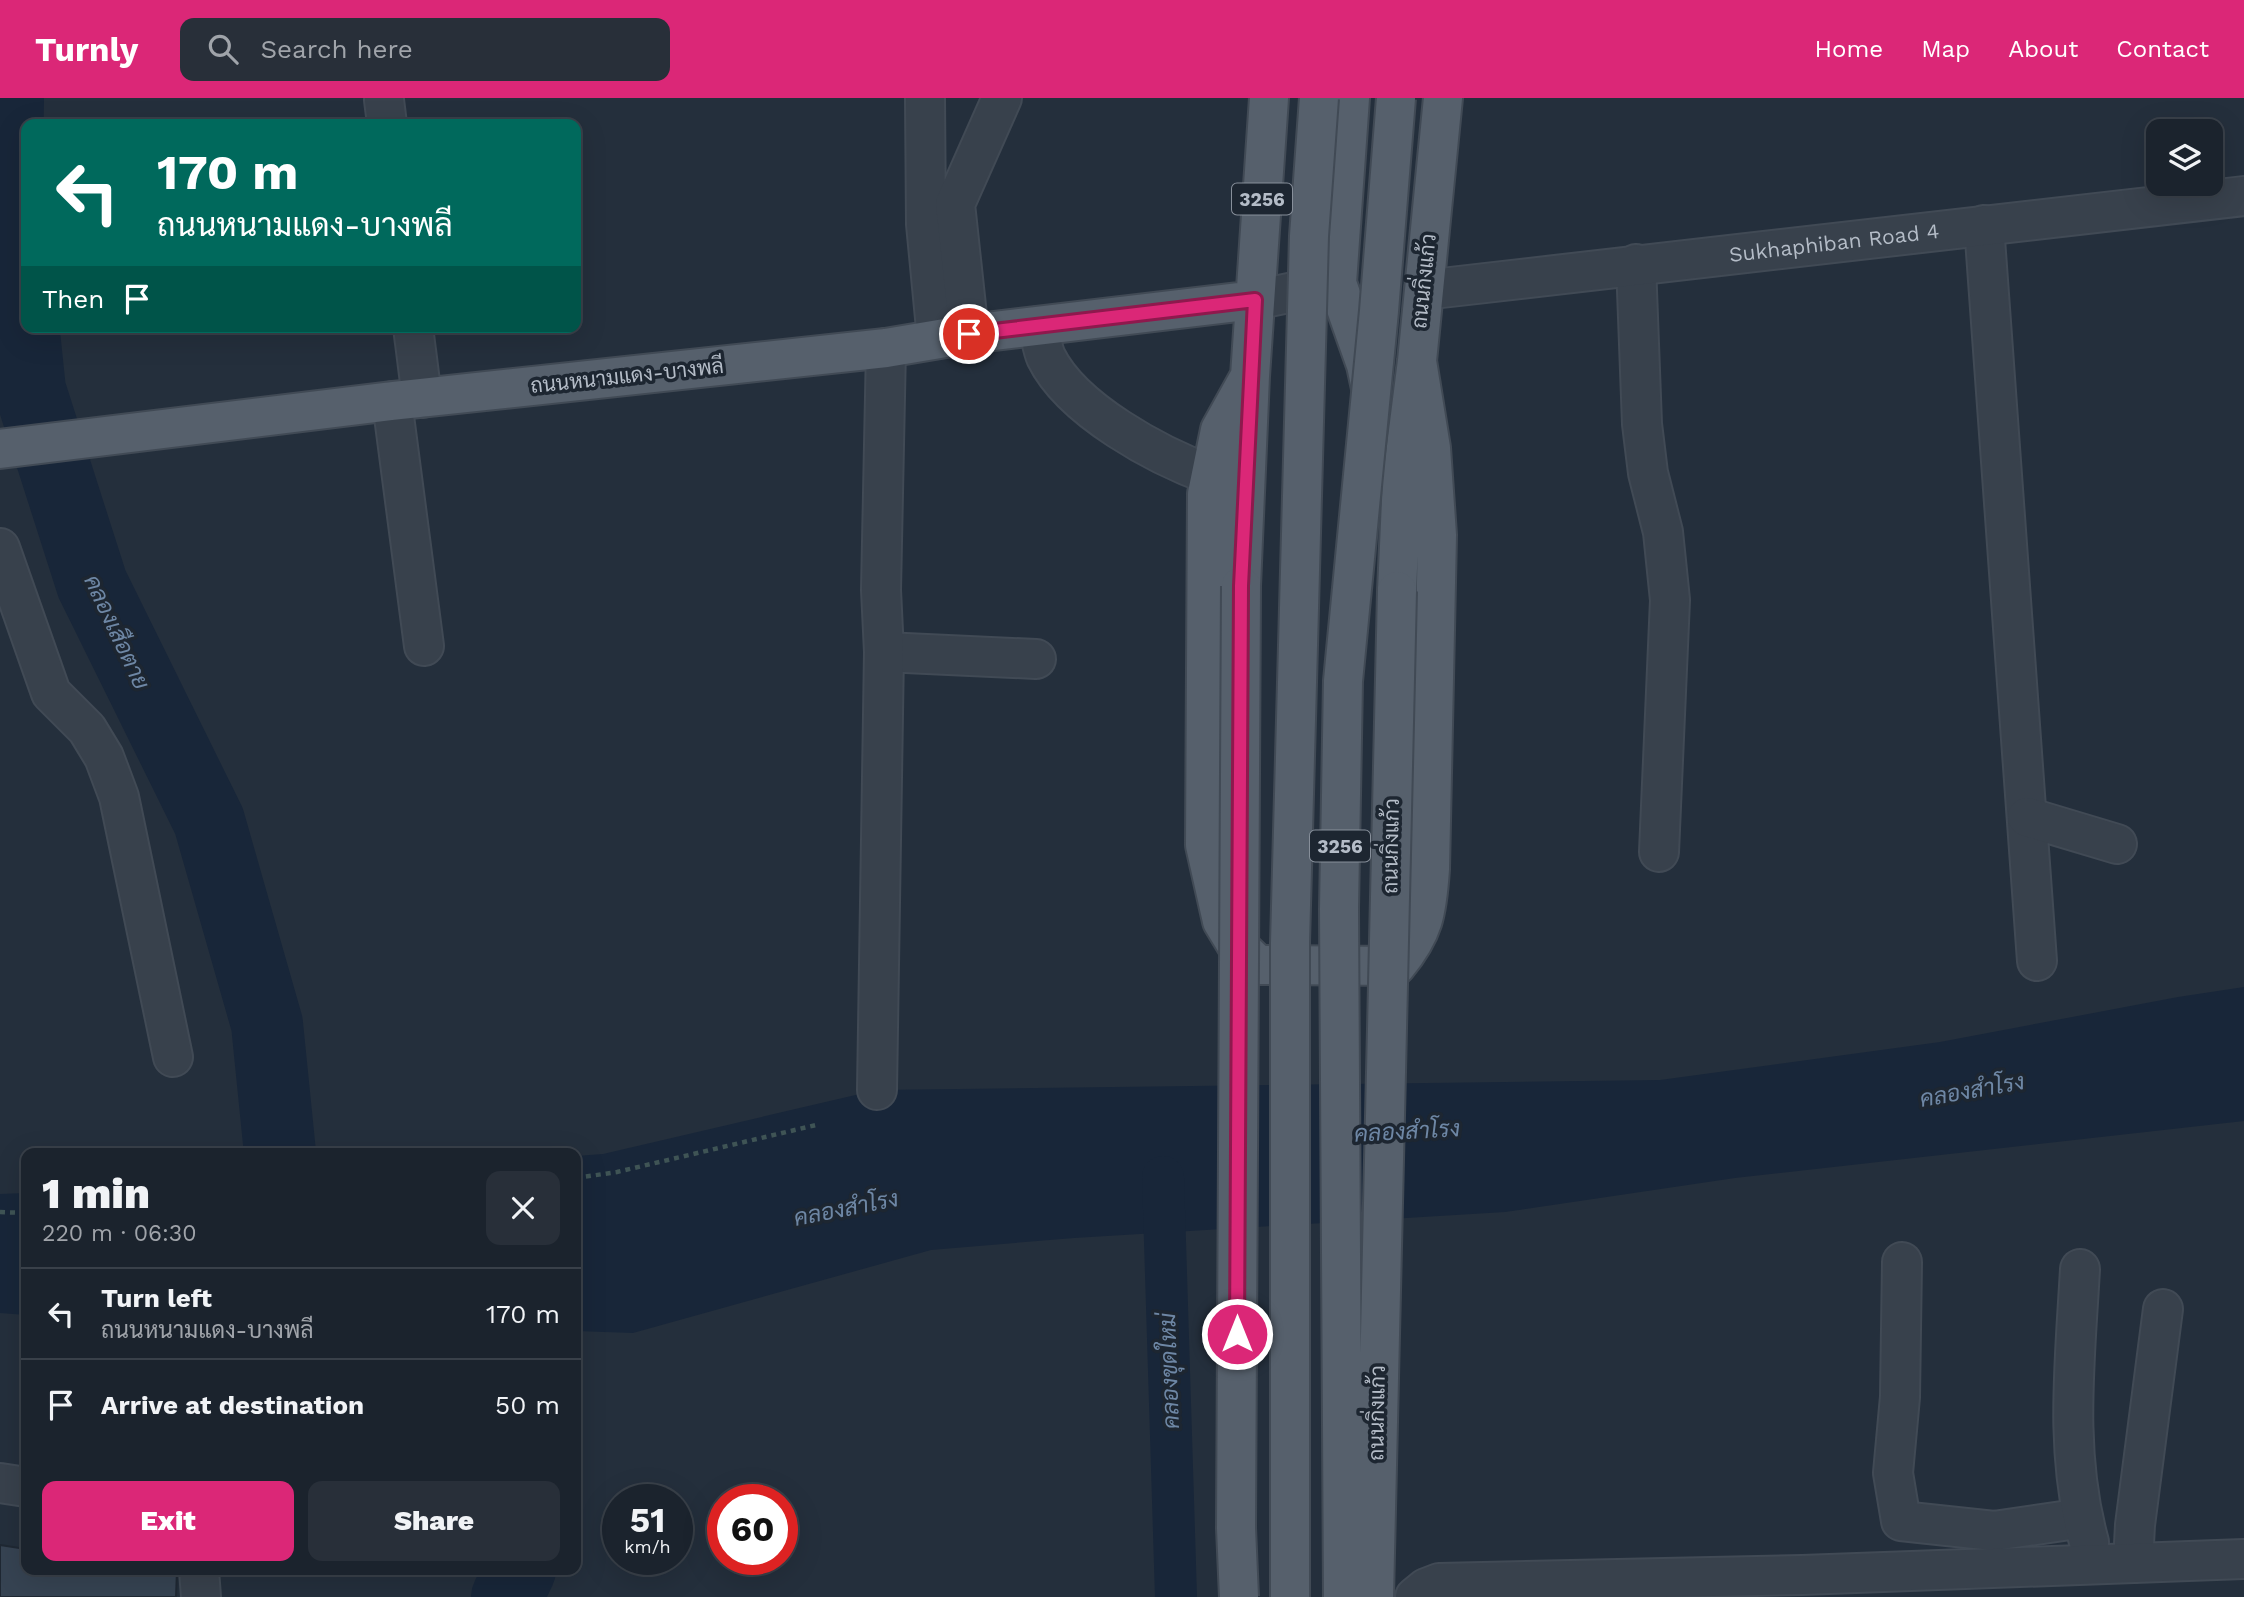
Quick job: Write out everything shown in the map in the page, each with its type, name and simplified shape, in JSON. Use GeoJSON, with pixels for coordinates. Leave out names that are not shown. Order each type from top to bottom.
{"type":"FeatureCollection","features":[{"type":"Feature","properties":{"kind":"main road","name":"3256"},"geometry":{"type":"LineString","coordinates":[[1239,1597],[1236,1528],[1241,586],[1250,376],[1269,98]]}},
{"type":"Feature","properties":{"kind":"main road","name":"3256"},"geometry":{"type":"LineString","coordinates":[[1290,1597],[1290,943],[1309,236],[1319,98]]}},
{"type":"Feature","properties":{"kind":"main road"},"geometry":{"type":"LineString","coordinates":[[1350,98],[1337,283],[1366,365],[1399,520]]}},
{"type":"Feature","properties":{"kind":"main road","name":"3256"},"geometry":{"type":"LineString","coordinates":[[1343,1597],[1339,909],[1343,681],[1379,311],[1396,98]]}},
{"type":"Feature","properties":{"kind":"main road","name":"ถนนกิ่งแก้ว"},"geometry":{"type":"LineString","coordinates":[[1374,1597],[1399,520],[1443,98]]}},
{"type":"Feature","properties":{"kind":"main road","name":"ถนนหนามแดง-บางพลี"},"geometry":{"type":"LineString","coordinates":[[2,448],[407,399],[886,348],[953,336],[1255,300]]}},
{"type":"Feature","properties":{"kind":"main road"},"geometry":{"type":"LineString","coordinates":[[1250,376],[1220,430],[1207,494],[1205,845],[1222,921],[1236,944],[1258,965],[1396,966],[1412,946],[1424,922],[1430,869],[1437,535],[1429,428],[1416,360]]}},
{"type":"Feature","properties":{"kind":"street"},"geometry":{"type":"LineString","coordinates":[[925,98],[926,224],[953,336]]}},
{"type":"Feature","properties":{"kind":"street"},"geometry":{"type":"LineString","coordinates":[[953,336],[955,204],[1002,98]]}},
{"type":"Feature","properties":{"kind":"street","name":"Sukhaphiban Road 4"},"geometry":{"type":"LineString","coordinates":[[1424,290],[2244,196]]}},
{"type":"Feature","properties":{"kind":"street"},"geometry":{"type":"LineString","coordinates":[[1984,225],[2037,961]]}},
{"type":"Feature","properties":{"kind":"street"},"geometry":{"type":"LineString","coordinates":[[1636,264],[1642,424],[1648,473],[1663,532],[1670,600],[1659,852]]}},
{"type":"Feature","properties":{"kind":"street"},"geometry":{"type":"LineString","coordinates":[[1255,300],[1337,283]]}},
{"type":"Feature","properties":{"kind":"street"},"geometry":{"type":"LineString","coordinates":[[1038,326],[1045,356],[1064,384],[1091,409],[1181,464],[1211,475]]}},
{"type":"Feature","properties":{"kind":"street"},"geometry":{"type":"LineString","coordinates":[[412,333],[407,399],[424,646]]}},
{"type":"Feature","properties":{"kind":"street"},"geometry":{"type":"LineString","coordinates":[[877,1090],[886,348]]}},
{"type":"Feature","properties":{"kind":"street"},"geometry":{"type":"LineString","coordinates":[[0,548],[51,693],[87,729],[104,757],[119,797],[173,1056]]}},
{"type":"Feature","properties":{"kind":"street"},"geometry":{"type":"LineString","coordinates":[[884,652],[1036,659]]}},
{"type":"Feature","properties":{"kind":"street"},"geometry":{"type":"LineString","coordinates":[[2027,817],[2117,844]]}},
{"type":"Feature","properties":{"kind":"street"},"geometry":{"type":"LineString","coordinates":[[1902,1262],[1900,1397],[1893,1473],[1901,1521],[1994,1531],[2083,1518]]}},
{"type":"Feature","properties":{"kind":"street"},"geometry":{"type":"LineString","coordinates":[[2080,1269],[2072,1398],[2075,1474],[2095,1564]]}},
{"type":"Feature","properties":{"kind":"street"},"geometry":{"type":"LineString","coordinates":[[2133,1563],[2135,1525],[2163,1309]]}},
{"type":"Feature","properties":{"kind":"street"},"geometry":{"type":"LineString","coordinates":[[0,1483],[21,1486]]}},
{"type":"Feature","properties":{"kind":"street"},"geometry":{"type":"LineString","coordinates":[[1415,1597],[1426,1588],[1439,1583],[1802,1586],[2095,1564],[2244,1559]]}},
{"type":"Feature","properties":{"kind":"street"},"geometry":{"type":"LineString","coordinates":[[199,1575],[201,1597]]}},
{"type":"Feature","properties":{"kind":"path"},"geometry":{"type":"LineString","coordinates":[[581,1177],[617,1172],[816,1125]]}},
{"type":"Feature","properties":{"kind":"path"},"geometry":{"type":"LineString","coordinates":[[0,1212],[21,1213]]}},
{"type":"Feature","properties":{"kind":"water","name":"คลองสำโรง"},"geometry":{"type":"Polygon","coordinates":[[[2244,987],[2244,1121],[1735,1178],[1505,1212],[1074,1238],[931,1250],[633,1333],[581,1331],[581,1156],[603,1154],[877,1090],[1660,1080],[1940,1042],[2244,987]]]}},
{"type":"Feature","properties":{"kind":"water"},"geometry":{"type":"Polygon","coordinates":[[[21,1193],[21,1315],[0,1313],[0,1194],[21,1193]]]}},
{"type":"Feature","properties":{"kind":"building"},"geometry":{"type":"Polygon","coordinates":[[[0,1545],[21,1548],[21,1575],[177,1575],[176,1597],[0,1597],[0,1545]]]}},
{"type":"Feature","properties":{"kind":"waterway","name":"คลองเสือตาย"},"geometry":{"type":"LineString","coordinates":[[8,98],[7,171],[21,304]]}},
{"type":"Feature","properties":{"kind":"waterway","name":"คลองเสือตาย"},"geometry":{"type":"LineString","coordinates":[[24,333],[30,390],[92,584],[209,821],[267,1024],[279,1148]]}},
{"type":"Feature","properties":{"kind":"waterway","name":"คลองขุดใหม่"},"geometry":{"type":"LineString","coordinates":[[1163,1177],[1176,1597]]}},
{"type":"Feature","properties":{"kind":"waterway"},"geometry":{"type":"LineString","coordinates":[[507,1597],[518,1575]]}},
{"type":"Feature","properties":{"kind":"route"},"geometry":{"type":"LineString","coordinates":[[969,334],[1255,300],[1241,586],[1237,1334]]}}]}
